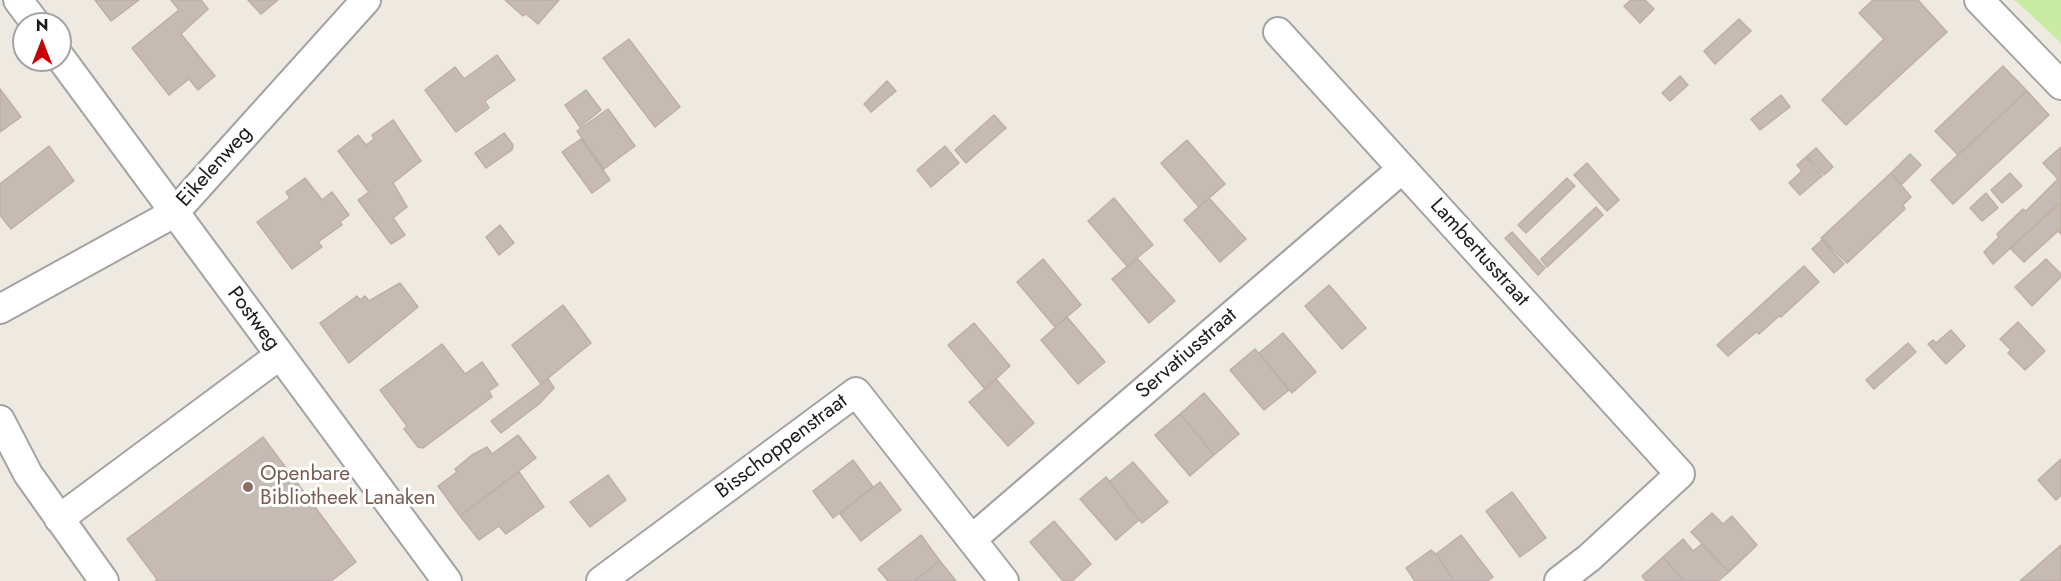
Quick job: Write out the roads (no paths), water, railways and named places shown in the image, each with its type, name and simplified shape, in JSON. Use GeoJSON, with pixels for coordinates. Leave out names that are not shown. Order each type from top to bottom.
{"type":"FeatureCollection","features":[{"type":"Feature","properties":{"kind":"street","name":"Eikelenweg"},"geometry":{"type":"LineString","coordinates":[[0,309],[174,213],[366,0]]}},
{"type":"Feature","properties":{"kind":"street"},"geometry":{"type":"LineString","coordinates":[[1979,0],[2061,85]]}},
{"type":"Feature","properties":{"kind":"street","name":"Lambertusstraat"},"geometry":{"type":"LineString","coordinates":[[1278,32],[1680,474],[1589,558],[1559,581]]}},
{"type":"Feature","properties":{"kind":"street","name":"Postweg"},"geometry":{"type":"LineString","coordinates":[[71,72],[447,581]]}},
{"type":"Feature","properties":{"kind":"street","name":"Servatiusstraat"},"geometry":{"type":"LineString","coordinates":[[972,539],[1402,169]]}},
{"type":"Feature","properties":{"kind":"street"},"geometry":{"type":"LineString","coordinates":[[59,519],[280,355]]}},
{"type":"Feature","properties":{"kind":"street","name":"Bisschoppenstraat"},"geometry":{"type":"LineString","coordinates":[[601,581],[856,392],[1004,581]]}},
{"type":"Feature","properties":{"kind":"street"},"geometry":{"type":"LineString","coordinates":[[0,420],[28,474],[104,581]]}},
{"type":"Feature","properties":{"kind":"place","name":"Openbare Bibliotheek Lanaken"},"geometry":{"type":"Point","coordinates":[248,487]}}]}
